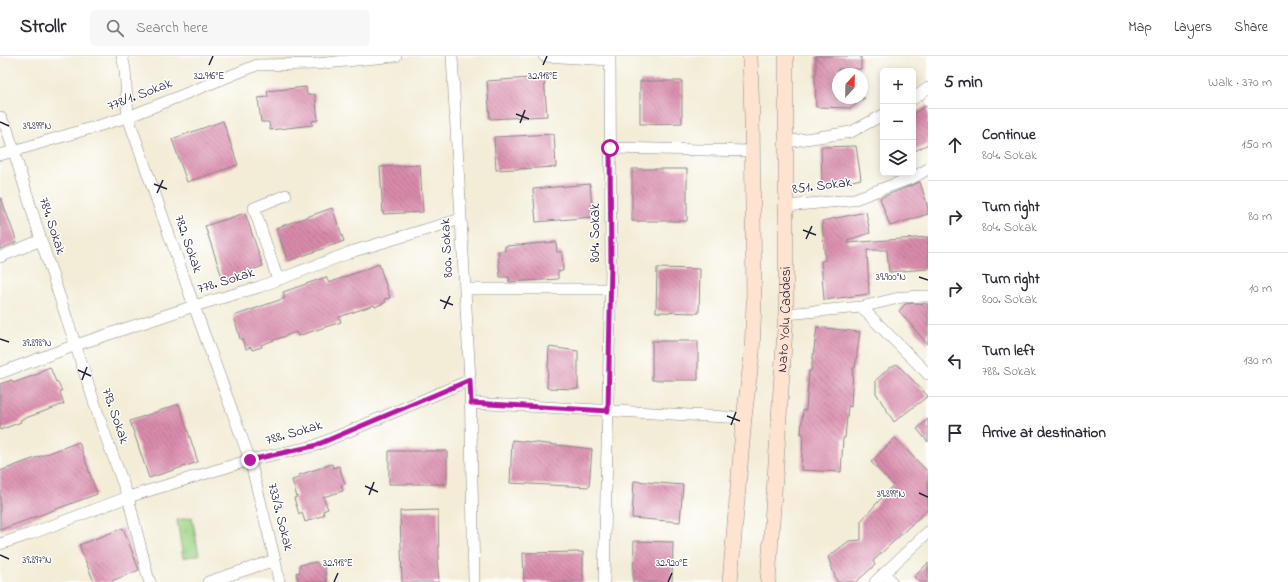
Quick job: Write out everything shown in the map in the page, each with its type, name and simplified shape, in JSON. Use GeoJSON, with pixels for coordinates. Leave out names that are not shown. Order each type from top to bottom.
{"type":"FeatureCollection","features":[{"type":"Feature","properties":{"kind":"main road"},"geometry":{"type":"LineString","coordinates":[[730,582],[744,418],[752,354],[754,302],[750,56]]}},
{"type":"Feature","properties":{"kind":"main road","name":"Nato Yolu Caddesi"},"geometry":{"type":"LineString","coordinates":[[768,582],[786,314],[786,56]]}},
{"type":"Feature","properties":{"kind":"street","name":"782. Sokak"},"geometry":{"type":"LineString","coordinates":[[122,56],[125,69],[128,117],[250,460]]}},
{"type":"Feature","properties":{"kind":"street","name":"778/1. Sokak"},"geometry":{"type":"LineString","coordinates":[[0,155],[128,117],[257,65],[316,64],[396,56]]}},
{"type":"Feature","properties":{"kind":"street","name":"800. Sokak"},"geometry":{"type":"LineString","coordinates":[[452,56],[471,403],[474,582]]}},
{"type":"Feature","properties":{"kind":"street"},"geometry":{"type":"LineString","coordinates":[[544,56],[610,58]]}},
{"type":"Feature","properties":{"kind":"street","name":"804. Sokak"},"geometry":{"type":"LineString","coordinates":[[604,582],[610,289],[610,58]]}},
{"type":"Feature","properties":{"kind":"street"},"geometry":{"type":"LineString","coordinates":[[916,97],[928,88]]}},
{"type":"Feature","properties":{"kind":"street","name":"784. Sokak"},"geometry":{"type":"LineString","coordinates":[[0,117],[7,129],[41,240],[76,345]]}},
{"type":"Feature","properties":{"kind":"street"},"geometry":{"type":"LineString","coordinates":[[786,142],[851,132],[880,117]]}},
{"type":"Feature","properties":{"kind":"street"},"geometry":{"type":"LineString","coordinates":[[610,148],[752,151]]}},
{"type":"Feature","properties":{"kind":"street","name":"851. Sokak"},"geometry":{"type":"LineString","coordinates":[[786,206],[852,200],[914,177],[928,169]]}},
{"type":"Feature","properties":{"kind":"street"},"geometry":{"type":"LineString","coordinates":[[278,280],[254,208],[286,195]]}},
{"type":"Feature","properties":{"kind":"street","name":"778. Sokak"},"geometry":{"type":"LineString","coordinates":[[0,373],[76,345],[194,306],[259,287],[354,251],[461,219]]}},
{"type":"Feature","properties":{"kind":"street"},"geometry":{"type":"LineString","coordinates":[[0,257],[41,240]]}},
{"type":"Feature","properties":{"kind":"street"},"geometry":{"type":"LineString","coordinates":[[464,289],[610,289]]}},
{"type":"Feature","properties":{"kind":"street"},"geometry":{"type":"LineString","coordinates":[[786,314],[861,307],[903,297],[928,296]]}},
{"type":"Feature","properties":{"kind":"street"},"geometry":{"type":"LineString","coordinates":[[861,307],[928,374]]}},
{"type":"Feature","properties":{"kind":"street","name":"793. Sokak"},"geometry":{"type":"LineString","coordinates":[[76,345],[102,426],[128,497],[150,582]]}},
{"type":"Feature","properties":{"kind":"street","name":"788. Sokak"},"geometry":{"type":"LineString","coordinates":[[0,544],[128,497],[250,460],[314,446],[470,380]]}},
{"type":"Feature","properties":{"kind":"street"},"geometry":{"type":"LineString","coordinates":[[471,403],[744,418]]}},
{"type":"Feature","properties":{"kind":"street","name":"733/3. Sokak"},"geometry":{"type":"LineString","coordinates":[[250,460],[279,582]]}},
{"type":"Feature","properties":{"kind":"street"},"geometry":{"type":"LineString","coordinates":[[875,582],[928,532]]}},
{"type":"Feature","properties":{"kind":"street"},"geometry":{"type":"LineString","coordinates":[[208,582],[275,560]]}},
{"type":"Feature","properties":{"kind":"street"},"geometry":{"type":"LineString","coordinates":[[884,573],[892,582]]}},
{"type":"Feature","properties":{"kind":"green space"},"geometry":{"type":"Polygon","coordinates":[[[192,517],[199,555],[183,558],[177,520],[192,517]]]}},
{"type":"Feature","properties":{"kind":"building"},"geometry":{"type":"Polygon","coordinates":[[[816,56],[861,56],[861,68],[832,68],[832,104],[857,104],[851,108],[816,107],[816,56]]]}},
{"type":"Feature","properties":{"kind":"building"},"geometry":{"type":"Polygon","coordinates":[[[544,77],[547,116],[490,119],[487,81],[544,77]]]}},
{"type":"Feature","properties":{"kind":"building"},"geometry":{"type":"Polygon","coordinates":[[[640,81],[682,81],[682,123],[640,124],[640,81]]]}},
{"type":"Feature","properties":{"kind":"building"},"geometry":{"type":"Polygon","coordinates":[[[306,87],[307,95],[315,94],[318,120],[312,121],[313,125],[270,130],[269,122],[261,122],[258,98],[268,97],[267,91],[306,87]]]}},
{"type":"Feature","properties":{"kind":"building"},"geometry":{"type":"Polygon","coordinates":[[[928,105],[928,144],[916,150],[916,140],[916,112],[928,105]]]}},
{"type":"Feature","properties":{"kind":"building"},"geometry":{"type":"Polygon","coordinates":[[[223,121],[238,165],[187,182],[172,139],[223,121]]]}},
{"type":"Feature","properties":{"kind":"building"},"geometry":{"type":"Polygon","coordinates":[[[554,134],[556,167],[496,170],[494,137],[554,134]]]}},
{"type":"Feature","properties":{"kind":"building"},"geometry":{"type":"Polygon","coordinates":[[[856,146],[861,179],[822,188],[821,147],[856,146]]]}},
{"type":"Feature","properties":{"kind":"building"},"geometry":{"type":"Polygon","coordinates":[[[420,165],[423,212],[383,214],[380,167],[420,165]]]}},
{"type":"Feature","properties":{"kind":"building"},"geometry":{"type":"Polygon","coordinates":[[[632,169],[687,169],[687,221],[632,221],[632,169]]]}},
{"type":"Feature","properties":{"kind":"building"},"geometry":{"type":"Polygon","coordinates":[[[920,182],[928,208],[928,214],[890,226],[880,198],[920,182]]]}},
{"type":"Feature","properties":{"kind":"building"},"geometry":{"type":"Polygon","coordinates":[[[590,184],[593,217],[536,222],[533,189],[590,184]]]}},
{"type":"Feature","properties":{"kind":"building"},"geometry":{"type":"Polygon","coordinates":[[[0,198],[17,242],[0,249],[0,198]]]}},
{"type":"Feature","properties":{"kind":"building"},"geometry":{"type":"Polygon","coordinates":[[[332,208],[344,241],[288,261],[276,228],[332,208]]]}},
{"type":"Feature","properties":{"kind":"building"},"geometry":{"type":"Polygon","coordinates":[[[866,212],[870,233],[847,240],[848,243],[928,237],[928,269],[889,272],[887,250],[867,250],[869,294],[824,300],[821,261],[825,260],[822,221],[866,212]]]}},
{"type":"Feature","properties":{"kind":"building"},"geometry":{"type":"Polygon","coordinates":[[[245,213],[263,266],[223,280],[205,226],[245,213]]]}},
{"type":"Feature","properties":{"kind":"building"},"geometry":{"type":"Polygon","coordinates":[[[556,242],[557,252],[562,252],[563,271],[558,271],[558,279],[509,282],[509,277],[500,277],[498,251],[505,251],[505,246],[556,242]]]}},
{"type":"Feature","properties":{"kind":"building"},"geometry":{"type":"Polygon","coordinates":[[[379,264],[390,298],[384,299],[386,302],[375,307],[374,305],[339,317],[341,322],[298,336],[296,332],[261,345],[262,347],[252,350],[251,347],[246,349],[242,339],[240,339],[234,316],[285,298],[283,292],[326,277],[329,283],[379,264]]]}},
{"type":"Feature","properties":{"kind":"building"},"geometry":{"type":"Polygon","coordinates":[[[657,268],[700,269],[699,313],[656,312],[657,268]]]}},
{"type":"Feature","properties":{"kind":"building"},"geometry":{"type":"Polygon","coordinates":[[[905,304],[928,304],[928,345],[899,311],[905,304]]]}},
{"type":"Feature","properties":{"kind":"building"},"geometry":{"type":"Polygon","coordinates":[[[817,327],[860,332],[855,368],[853,368],[851,407],[848,406],[845,438],[843,438],[841,472],[801,470],[803,410],[806,410],[809,371],[811,371],[817,327]]]}},
{"type":"Feature","properties":{"kind":"building"},"geometry":{"type":"Polygon","coordinates":[[[652,341],[698,341],[698,380],[652,380],[652,341]]]}},
{"type":"Feature","properties":{"kind":"building"},"geometry":{"type":"Polygon","coordinates":[[[549,347],[578,351],[578,389],[547,388],[549,347]]]}},
{"type":"Feature","properties":{"kind":"building"},"geometry":{"type":"Polygon","coordinates":[[[897,364],[928,396],[894,422],[876,393],[876,380],[889,368],[897,364]]]}},
{"type":"Feature","properties":{"kind":"building"},"geometry":{"type":"Polygon","coordinates":[[[50,367],[56,382],[57,381],[62,391],[60,392],[64,404],[20,420],[21,422],[0,430],[0,384],[12,380],[13,383],[41,373],[40,371],[50,367]]]}},
{"type":"Feature","properties":{"kind":"building"},"geometry":{"type":"Polygon","coordinates":[[[179,404],[198,462],[149,478],[130,421],[179,404]]]}},
{"type":"Feature","properties":{"kind":"building"},"geometry":{"type":"Polygon","coordinates":[[[928,419],[928,442],[917,429],[928,419]]]}},
{"type":"Feature","properties":{"kind":"building"},"geometry":{"type":"Polygon","coordinates":[[[895,438],[928,472],[928,509],[873,561],[875,565],[856,582],[837,582],[828,557],[849,541],[861,540],[861,521],[893,485],[871,462],[895,438]]]}},
{"type":"Feature","properties":{"kind":"building"},"geometry":{"type":"Polygon","coordinates":[[[512,440],[592,449],[589,487],[510,483],[512,440]]]}},
{"type":"Feature","properties":{"kind":"building"},"geometry":{"type":"Polygon","coordinates":[[[79,442],[97,494],[0,530],[0,471],[79,442]]]}},
{"type":"Feature","properties":{"kind":"building"},"geometry":{"type":"Polygon","coordinates":[[[389,451],[447,451],[447,484],[389,484],[389,451]]]}},
{"type":"Feature","properties":{"kind":"building"},"geometry":{"type":"Polygon","coordinates":[[[332,464],[333,468],[339,466],[345,484],[341,485],[343,491],[323,497],[328,509],[323,511],[324,515],[305,522],[302,512],[299,514],[294,498],[297,497],[292,480],[299,478],[299,475],[332,464]]]}},
{"type":"Feature","properties":{"kind":"building"},"geometry":{"type":"Polygon","coordinates":[[[634,481],[683,485],[680,522],[632,518],[634,481]]]}},
{"type":"Feature","properties":{"kind":"building"},"geometry":{"type":"Polygon","coordinates":[[[438,510],[439,559],[437,559],[439,582],[402,582],[400,511],[438,510]]]}},
{"type":"Feature","properties":{"kind":"building"},"geometry":{"type":"Polygon","coordinates":[[[123,528],[139,570],[109,582],[94,582],[79,545],[123,528]]]}},
{"type":"Feature","properties":{"kind":"building"},"geometry":{"type":"Polygon","coordinates":[[[634,541],[673,542],[672,582],[633,582],[634,541]]]}},
{"type":"Feature","properties":{"kind":"building"},"geometry":{"type":"Polygon","coordinates":[[[583,552],[583,582],[524,582],[523,553],[583,552]]]}},
{"type":"Feature","properties":{"kind":"building"},"geometry":{"type":"Polygon","coordinates":[[[317,562],[318,565],[324,564],[327,582],[298,582],[296,573],[300,572],[299,565],[317,562]]]}},
{"type":"Feature","properties":{"kind":"building"},"geometry":{"type":"Polygon","coordinates":[[[928,563],[928,582],[920,582],[914,577],[928,563]]]}},
{"type":"Feature","properties":{"kind":"route"},"geometry":{"type":"LineString","coordinates":[[250,460],[314,446],[470,380],[471,403],[608,411],[611,267],[610,148]]}}]}
